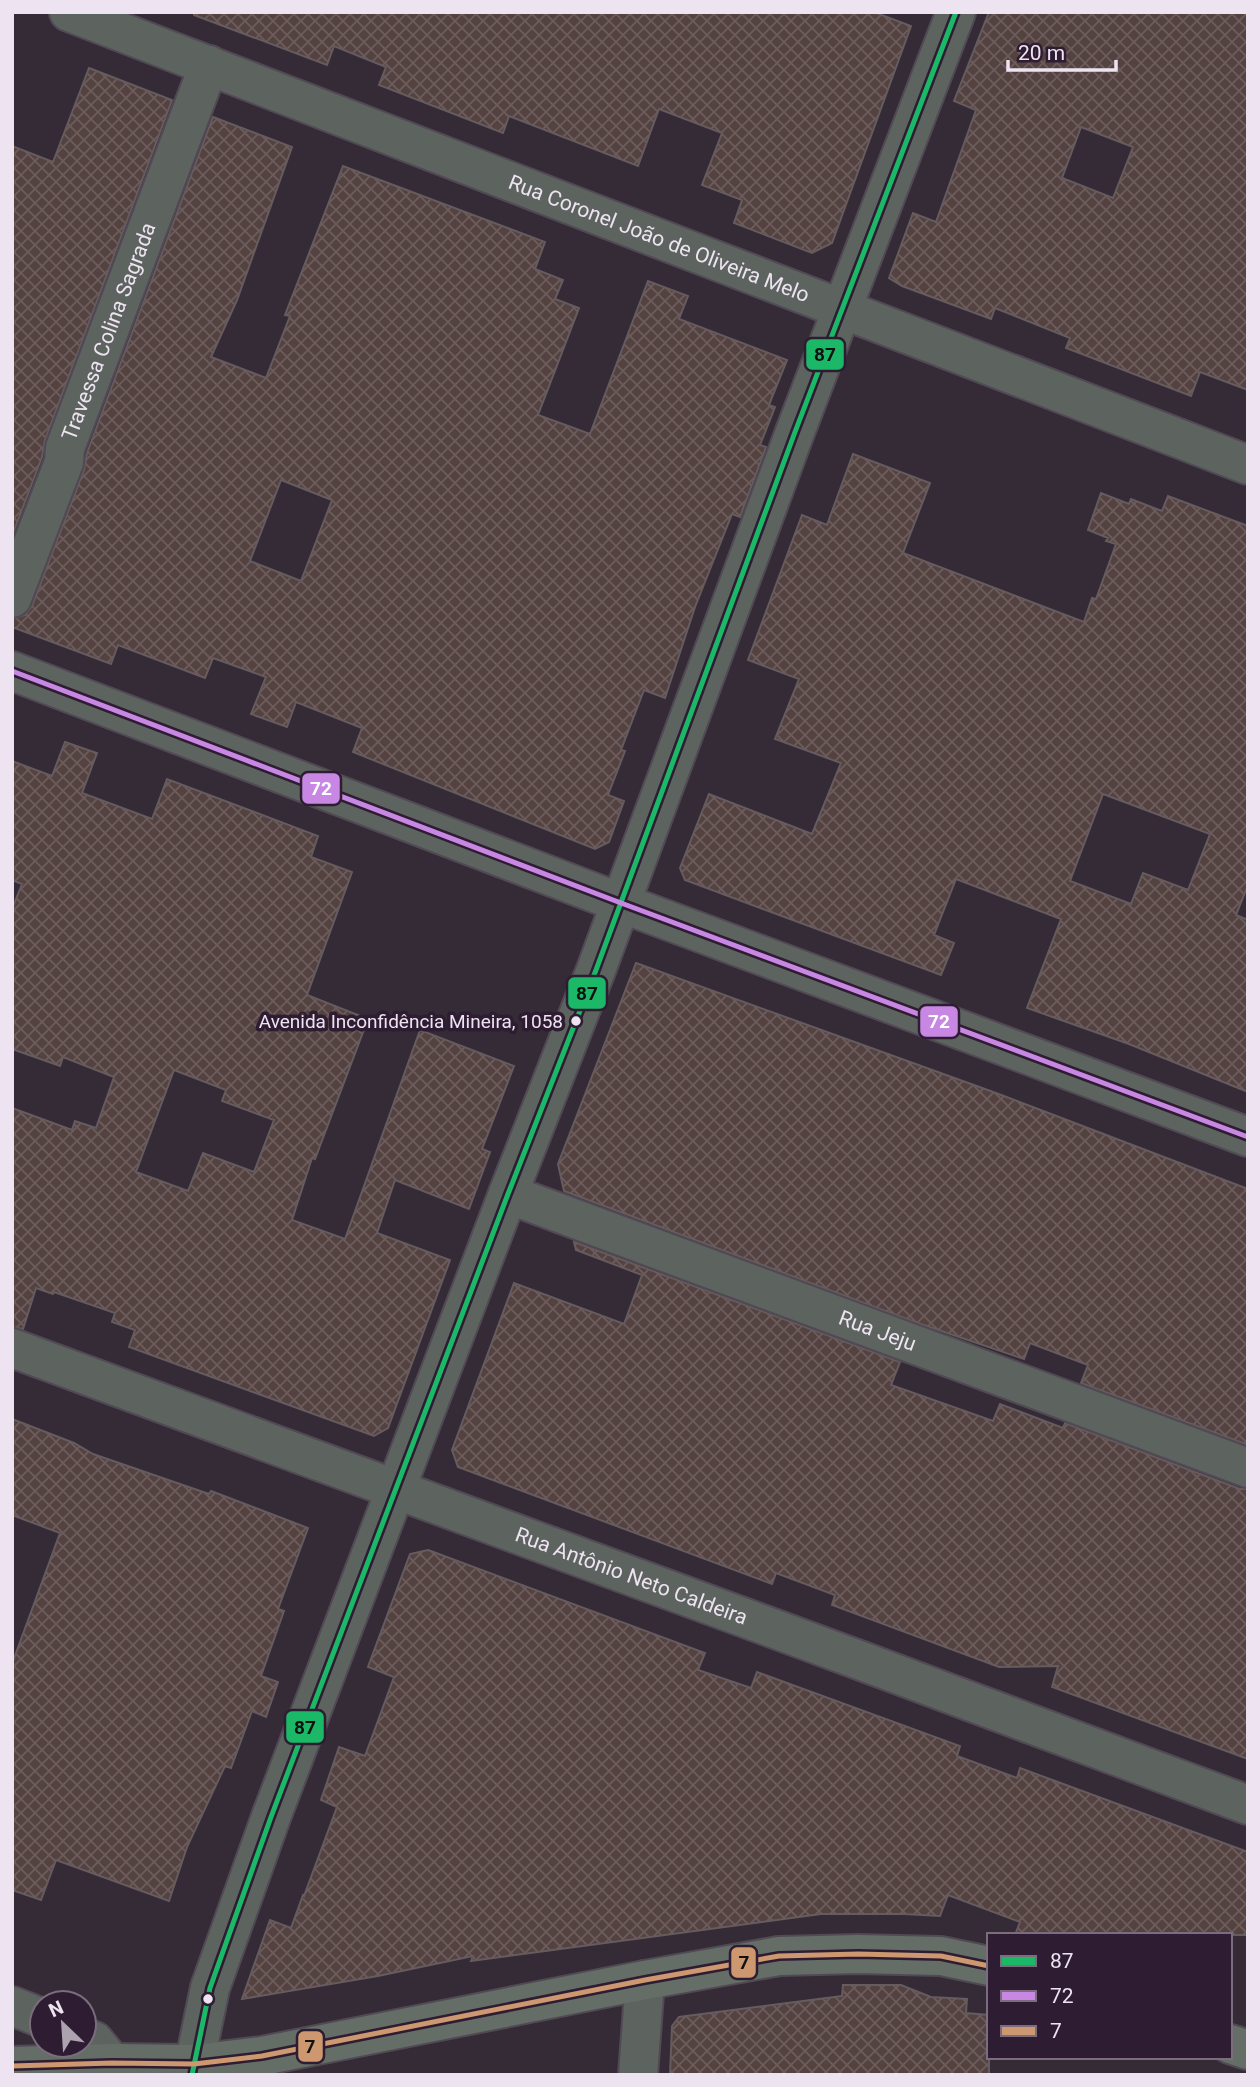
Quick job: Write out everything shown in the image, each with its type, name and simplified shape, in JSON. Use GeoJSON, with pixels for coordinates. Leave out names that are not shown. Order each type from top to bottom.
{"type":"FeatureCollection","features":[{"type":"Feature","properties":{"kind":"main road"},"geometry":{"type":"LineString","coordinates":[[31,2069],[112,2063],[193,2069],[779,1956],[941,1956],[987,1966]]}},
{"type":"Feature","properties":{"kind":"street","name":"Rua Coronel João de Oliveira Melo"},"geometry":{"type":"LineString","coordinates":[[69,12],[1248,465]]}},
{"type":"Feature","properties":{"kind":"street"},"geometry":{"type":"LineString","coordinates":[[193,2069],[210,1988],[271,1817],[621,903],[956,12]]}},
{"type":"Feature","properties":{"kind":"street","name":"Travessa Colina Sagrada"},"geometry":{"type":"LineString","coordinates":[[12,598],[64,462],[65,447],[74,422],[209,65]]}},
{"type":"Feature","properties":{"kind":"street"},"geometry":{"type":"LineString","coordinates":[[12,671],[621,903],[1248,1137]]}},
{"type":"Feature","properties":{"kind":"street","name":"Rua Jeju"},"geometry":{"type":"LineString","coordinates":[[508,1194],[1248,1468]]}},
{"type":"Feature","properties":{"kind":"street","name":"Rua Antônio Neto Caldeira"},"geometry":{"type":"LineString","coordinates":[[12,1348],[899,1673],[1248,1805]]}},
{"type":"Feature","properties":{"kind":"street"},"geometry":{"type":"LineString","coordinates":[[638,2075],[645,1980]]}},
{"type":"Feature","properties":{"kind":"street"},"geometry":{"type":"LineString","coordinates":[[98,2046],[112,2063]]}},
{"type":"Feature","properties":{"kind":"building"},"geometry":{"type":"Polygon","coordinates":[[[194,12],[874,12],[911,26],[832,243],[812,253],[734,223],[742,200],[702,185],[722,133],[659,109],[638,166],[509,116],[503,133],[379,85],[386,67],[334,46],[327,65],[194,15],[194,12]]]}},
{"type":"Feature","properties":{"kind":"building"},"geometry":{"type":"Polygon","coordinates":[[[989,12],[1248,12],[1248,390],[1200,372],[1191,396],[1066,348],[1070,338],[995,308],[991,319],[902,286],[889,278],[913,213],[936,222],[976,110],[954,101],[989,12]],[[1081,127],[1062,178],[1113,198],[1133,147],[1081,127]]]}},
{"type":"Feature","properties":{"kind":"building"},"geometry":{"type":"Polygon","coordinates":[[[89,68],[172,100],[12,536],[12,146],[53,162],[89,68]]]}},
{"type":"Feature","properties":{"kind":"building"},"geometry":{"type":"Polygon","coordinates":[[[213,117],[292,147],[237,300],[211,357],[266,378],[290,316],[285,315],[343,166],[545,242],[535,269],[563,280],[555,299],[579,308],[538,415],[590,434],[648,281],[688,296],[679,319],[787,360],[769,405],[775,407],[760,445],[766,447],[740,517],[732,514],[695,607],[665,698],[644,690],[621,750],[625,751],[608,795],[624,801],[609,842],[595,849],[353,752],[362,728],[296,702],[287,727],[251,714],[266,677],[213,658],[205,678],[118,645],[111,664],[12,627],[12,619],[25,615],[32,606],[84,470],[87,453],[213,117]],[[281,480],[250,561],[301,581],[332,500],[281,480]]]}},
{"type":"Feature","properties":{"kind":"building"},"geometry":{"type":"Polygon","coordinates":[[[853,454],[930,483],[903,553],[1084,622],[1092,598],[1096,599],[1116,544],[1088,530],[1101,493],[1129,504],[1131,499],[1162,511],[1168,496],[1248,526],[1248,885],[1236,915],[1248,920],[1248,1092],[1129,1044],[1027,1008],[1061,919],[956,879],[934,935],[954,943],[941,975],[685,880],[680,868],[709,794],[812,834],[841,763],[775,739],[799,679],[748,660],[802,515],[827,525],[853,454]],[[1103,794],[1070,881],[1131,904],[1143,873],[1188,890],[1210,834],[1103,794]]]}},
{"type":"Feature","properties":{"kind":"building"},"geometry":{"type":"Polygon","coordinates":[[[65,742],[97,753],[82,793],[152,819],[167,779],[318,836],[311,857],[352,872],[307,995],[368,1019],[315,1159],[312,1158],[292,1220],[345,1239],[420,1030],[514,1066],[482,1149],[490,1152],[469,1209],[395,1180],[377,1233],[450,1260],[388,1428],[374,1436],[129,1347],[135,1330],[112,1322],[115,1313],[54,1292],[53,1294],[36,1288],[23,1329],[12,1327],[12,1108],[72,1130],[75,1121],[96,1128],[114,1077],[63,1057],[60,1066],[12,1049],[12,909],[22,884],[12,880],[12,761],[52,776],[65,742]],[[174,1070],[136,1172],[188,1191],[203,1153],[254,1172],[274,1120],[222,1101],[226,1090],[174,1070]]]}},
{"type":"Feature","properties":{"kind":"building"},"geometry":{"type":"Polygon","coordinates":[[[636,963],[996,1093],[1248,1189],[1248,1445],[1081,1383],[1088,1365],[1030,1343],[1024,1359],[915,1322],[564,1191],[558,1164],[636,963]]]}},
{"type":"Feature","properties":{"kind":"building"},"geometry":{"type":"Polygon","coordinates":[[[574,1242],[900,1362],[891,1385],[993,1421],[1000,1404],[1063,1428],[1065,1423],[1240,1489],[1248,1489],[1248,1759],[1052,1687],[1058,1666],[999,1667],[832,1605],[835,1595],[776,1573],[772,1584],[458,1467],[452,1450],[514,1283],[624,1324],[642,1275],[576,1250],[574,1242]]]}},
{"type":"Feature","properties":{"kind":"building"},"geometry":{"type":"Polygon","coordinates":[[[12,1419],[74,1443],[93,1454],[209,1494],[211,1491],[308,1528],[278,1609],[284,1611],[261,1676],[278,1682],[266,1717],[252,1711],[231,1768],[225,1766],[187,1847],[169,1901],[56,1860],[41,1900],[12,1890],[12,1664],[60,1533],[12,1515],[12,1419]]]}},
{"type":"Feature","properties":{"kind":"building"},"geometry":{"type":"Polygon","coordinates":[[[428,1550],[705,1653],[698,1670],[751,1688],[757,1672],[960,1746],[957,1756],[1017,1778],[1020,1768],[1248,1852],[1248,1935],[1016,1933],[1020,1922],[948,1895],[940,1916],[821,1914],[471,1961],[473,1956],[378,1976],[242,1999],[270,1920],[291,1928],[304,1896],[337,1807],[321,1800],[339,1747],[365,1756],[394,1677],[368,1667],[410,1554],[428,1550]]]}},
{"type":"Feature","properties":{"kind":"building"},"geometry":{"type":"Polygon","coordinates":[[[843,1985],[901,1985],[931,1997],[967,1999],[966,2013],[987,2015],[989,2075],[670,2075],[672,2026],[679,2017],[842,1996],[843,1985]]]}},
{"type":"Feature","properties":{"kind":"transit line","name":"87"},"geometry":{"type":"LineString","coordinates":[[192,2075],[210,1988],[271,1817],[596,970],[795,432],[956,12]]}},
{"type":"Feature","properties":{"kind":"transit line","name":"72"},"geometry":{"type":"LineString","coordinates":[[12,671],[621,903],[1248,1137]]}},
{"type":"Feature","properties":{"kind":"transit line","name":"7"},"geometry":{"type":"LineString","coordinates":[[12,2066],[194,2064],[262,2056],[779,1956],[941,1956],[987,1966]]}},
{"type":"Feature","properties":{"kind":"place","name":"Avenida Inconfidência Mineira, 1058"},"geometry":{"type":"Point","coordinates":[576,1021]}}]}
